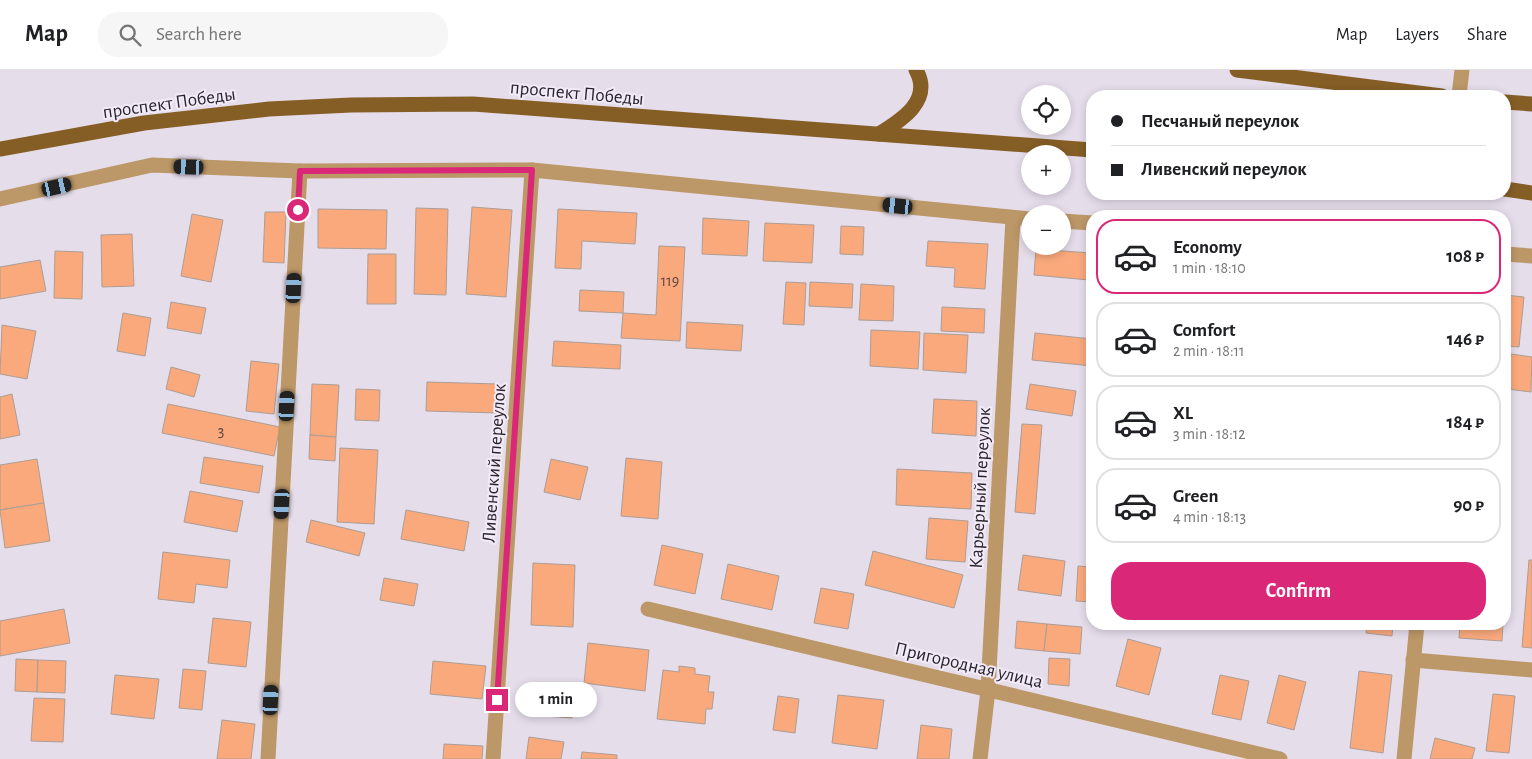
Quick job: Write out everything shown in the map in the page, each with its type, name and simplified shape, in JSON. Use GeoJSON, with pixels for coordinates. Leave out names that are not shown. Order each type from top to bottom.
{"type":"FeatureCollection","features":[{"type":"Feature","properties":{"kind":"main road"},"geometry":{"type":"LineString","coordinates":[[879,134],[900,121],[916,106],[921,89],[916,70]]}},
{"type":"Feature","properties":{"kind":"main road"},"geometry":{"type":"LineString","coordinates":[[1237,70],[1395,90]]}},
{"type":"Feature","properties":{"kind":"main road"},"geometry":{"type":"LineString","coordinates":[[1511,102],[1532,104]]}},
{"type":"Feature","properties":{"kind":"main road","name":"проспект Победы"},"geometry":{"type":"LineString","coordinates":[[0,149],[191,117],[270,109],[351,105],[473,104],[1086,150]]}},
{"type":"Feature","properties":{"kind":"main road"},"geometry":{"type":"LineString","coordinates":[[1511,190],[1532,192]]}},
{"type":"Feature","properties":{"kind":"street"},"geometry":{"type":"LineString","coordinates":[[1460,90],[1462,70]]}},
{"type":"Feature","properties":{"kind":"street"},"geometry":{"type":"LineString","coordinates":[[0,200],[152,166],[300,171],[532,170],[1021,218]]}},
{"type":"Feature","properties":{"kind":"street","name":"Ливенский переулок"},"geometry":{"type":"LineString","coordinates":[[493,759],[532,170]]}},
{"type":"Feature","properties":{"kind":"street"},"geometry":{"type":"LineString","coordinates":[[268,759],[300,171]]}},
{"type":"Feature","properties":{"kind":"street","name":"Карьерный переулок"},"geometry":{"type":"LineString","coordinates":[[980,759],[988,690],[1013,218]]}},
{"type":"Feature","properties":{"kind":"street"},"geometry":{"type":"LineString","coordinates":[[1071,222],[1086,223]]}},
{"type":"Feature","properties":{"kind":"street"},"geometry":{"type":"LineString","coordinates":[[1511,254],[1532,256]]}},
{"type":"Feature","properties":{"kind":"street","name":"Пригородная улица"},"geometry":{"type":"LineString","coordinates":[[648,609],[1280,759]]}},
{"type":"Feature","properties":{"kind":"street"},"geometry":{"type":"LineString","coordinates":[[1404,759],[1416,630]]}},
{"type":"Feature","properties":{"kind":"street"},"geometry":{"type":"LineString","coordinates":[[1414,660],[1532,670]]}},
{"type":"Feature","properties":{"kind":"building"},"geometry":{"type":"Polygon","coordinates":[[[472,207],[512,210],[506,297],[466,294],[472,207]]]}},
{"type":"Feature","properties":{"kind":"building"},"geometry":{"type":"Polygon","coordinates":[[[416,208],[448,209],[446,295],[414,294],[416,208]]]}},
{"type":"Feature","properties":{"kind":"building"},"geometry":{"type":"Polygon","coordinates":[[[318,209],[387,210],[386,249],[318,248],[318,209]]]}},
{"type":"Feature","properties":{"kind":"building"},"geometry":{"type":"Polygon","coordinates":[[[558,209],[637,213],[635,244],[582,241],[581,269],[555,268],[558,209]]]}},
{"type":"Feature","properties":{"kind":"building"},"geometry":{"type":"Polygon","coordinates":[[[265,212],[286,212],[284,263],[263,262],[265,212]]]}},
{"type":"Feature","properties":{"kind":"building"},"geometry":{"type":"Polygon","coordinates":[[[192,214],[223,220],[211,282],[181,276],[192,214]]]}},
{"type":"Feature","properties":{"kind":"building"},"geometry":{"type":"Polygon","coordinates":[[[703,218],[749,221],[747,256],[702,254],[703,218]]]}},
{"type":"Feature","properties":{"kind":"building"},"geometry":{"type":"Polygon","coordinates":[[[765,223],[814,225],[812,263],[763,261],[765,223]]]}},
{"type":"Feature","properties":{"kind":"building"},"geometry":{"type":"Polygon","coordinates":[[[841,226],[864,227],[863,255],[840,254],[841,226]]]}},
{"type":"Feature","properties":{"kind":"building"},"geometry":{"type":"Polygon","coordinates":[[[132,234],[134,286],[102,287],[101,235],[132,234]]]}},
{"type":"Feature","properties":{"kind":"building"},"geometry":{"type":"Polygon","coordinates":[[[928,241],[988,244],[985,289],[954,287],[955,268],[926,266],[928,241]]]}},
{"type":"Feature","properties":{"kind":"building"},"geometry":{"type":"Polygon","coordinates":[[[659,246],[685,247],[680,341],[621,338],[623,313],[656,315],[659,246]]]}},
{"type":"Feature","properties":{"kind":"building"},"geometry":{"type":"Polygon","coordinates":[[[55,251],[83,252],[82,299],[54,298],[55,251]]]}},
{"type":"Feature","properties":{"kind":"building"},"geometry":{"type":"Polygon","coordinates":[[[1071,252],[1086,253],[1086,280],[1034,275],[1036,255],[1071,255],[1071,252]]]}},
{"type":"Feature","properties":{"kind":"building"},"geometry":{"type":"Polygon","coordinates":[[[368,254],[396,254],[396,304],[367,304],[368,254]]]}},
{"type":"Feature","properties":{"kind":"building"},"geometry":{"type":"Polygon","coordinates":[[[40,260],[46,291],[0,299],[0,267],[40,260]]]}},
{"type":"Feature","properties":{"kind":"building"},"geometry":{"type":"Polygon","coordinates":[[[786,282],[806,283],[804,325],[783,324],[786,282]]]}},
{"type":"Feature","properties":{"kind":"building"},"geometry":{"type":"Polygon","coordinates":[[[810,282],[853,284],[852,308],[809,306],[810,282]]]}},
{"type":"Feature","properties":{"kind":"building"},"geometry":{"type":"Polygon","coordinates":[[[861,284],[894,286],[893,321],[859,320],[861,284]]]}},
{"type":"Feature","properties":{"kind":"building"},"geometry":{"type":"Polygon","coordinates":[[[580,290],[624,292],[623,313],[579,311],[580,290]]]}},
{"type":"Feature","properties":{"kind":"building"},"geometry":{"type":"Polygon","coordinates":[[[1511,296],[1524,297],[1519,347],[1511,346],[1511,296]]]}},
{"type":"Feature","properties":{"kind":"building"},"geometry":{"type":"Polygon","coordinates":[[[171,302],[206,308],[201,334],[167,328],[171,302]]]}},
{"type":"Feature","properties":{"kind":"building"},"geometry":{"type":"Polygon","coordinates":[[[942,307],[985,309],[984,333],[941,331],[942,307]]]}},
{"type":"Feature","properties":{"kind":"building"},"geometry":{"type":"Polygon","coordinates":[[[123,313],[151,318],[145,356],[117,351],[123,313]]]}},
{"type":"Feature","properties":{"kind":"building"},"geometry":{"type":"Polygon","coordinates":[[[687,322],[743,325],[741,351],[686,348],[687,322]]]}},
{"type":"Feature","properties":{"kind":"building"},"geometry":{"type":"Polygon","coordinates":[[[2,325],[36,331],[27,379],[0,374],[2,325]]]}},
{"type":"Feature","properties":{"kind":"building"},"geometry":{"type":"Polygon","coordinates":[[[871,330],[920,332],[918,369],[870,366],[871,330]]]}},
{"type":"Feature","properties":{"kind":"building"},"geometry":{"type":"Polygon","coordinates":[[[924,333],[968,335],[966,373],[923,370],[924,333]]]}},
{"type":"Feature","properties":{"kind":"building"},"geometry":{"type":"Polygon","coordinates":[[[1035,333],[1086,338],[1086,365],[1032,360],[1035,333]]]}},
{"type":"Feature","properties":{"kind":"building"},"geometry":{"type":"Polygon","coordinates":[[[554,341],[621,345],[620,369],[552,366],[554,341]]]}},
{"type":"Feature","properties":{"kind":"building"},"geometry":{"type":"Polygon","coordinates":[[[1511,354],[1532,357],[1531,392],[1511,390],[1511,354]]]}},
{"type":"Feature","properties":{"kind":"building"},"geometry":{"type":"Polygon","coordinates":[[[251,361],[279,364],[274,414],[246,411],[251,361]]]}},
{"type":"Feature","properties":{"kind":"building"},"geometry":{"type":"Polygon","coordinates":[[[171,367],[200,375],[194,397],[166,389],[171,367]]]}},
{"type":"Feature","properties":{"kind":"building"},"geometry":{"type":"Polygon","coordinates":[[[427,382],[498,384],[498,413],[426,411],[427,382]]]}},
{"type":"Feature","properties":{"kind":"building"},"geometry":{"type":"Polygon","coordinates":[[[312,384],[339,385],[336,437],[310,435],[312,384]]]}},
{"type":"Feature","properties":{"kind":"building"},"geometry":{"type":"Polygon","coordinates":[[[1030,384],[1076,391],[1072,416],[1026,409],[1030,384]]]}},
{"type":"Feature","properties":{"kind":"building"},"geometry":{"type":"Polygon","coordinates":[[[356,389],[380,390],[379,421],[355,420],[356,389]]]}},
{"type":"Feature","properties":{"kind":"building"},"geometry":{"type":"Polygon","coordinates":[[[12,394],[20,435],[0,439],[0,397],[12,394]]]}},
{"type":"Feature","properties":{"kind":"building"},"geometry":{"type":"Polygon","coordinates":[[[934,399],[977,401],[976,436],[932,433],[934,399]]]}},
{"type":"Feature","properties":{"kind":"building"},"geometry":{"type":"Polygon","coordinates":[[[168,404],[280,427],[274,456],[162,433],[168,404]]]}},
{"type":"Feature","properties":{"kind":"building"},"geometry":{"type":"Polygon","coordinates":[[[1022,424],[1042,425],[1035,514],[1015,512],[1022,424]]]}},
{"type":"Feature","properties":{"kind":"building"},"geometry":{"type":"Polygon","coordinates":[[[310,435],[336,437],[335,461],[309,459],[310,435]]]}},
{"type":"Feature","properties":{"kind":"building"},"geometry":{"type":"Polygon","coordinates":[[[340,448],[378,450],[374,524],[337,522],[340,448]]]}},
{"type":"Feature","properties":{"kind":"building"},"geometry":{"type":"Polygon","coordinates":[[[204,457],[263,466],[259,493],[200,483],[204,457]]]}},
{"type":"Feature","properties":{"kind":"building"},"geometry":{"type":"Polygon","coordinates":[[[626,458],[662,462],[658,519],[621,516],[626,458]]]}},
{"type":"Feature","properties":{"kind":"building"},"geometry":{"type":"Polygon","coordinates":[[[37,459],[44,503],[0,510],[0,465],[37,459]]]}},
{"type":"Feature","properties":{"kind":"building"},"geometry":{"type":"Polygon","coordinates":[[[551,459],[588,467],[580,500],[544,492],[551,459]]]}},
{"type":"Feature","properties":{"kind":"building"},"geometry":{"type":"Polygon","coordinates":[[[897,469],[972,473],[971,509],[896,505],[897,469]]]}},
{"type":"Feature","properties":{"kind":"building"},"geometry":{"type":"Polygon","coordinates":[[[190,491],[243,501],[237,532],[184,522],[190,491]]]}},
{"type":"Feature","properties":{"kind":"building"},"geometry":{"type":"Polygon","coordinates":[[[44,503],[50,541],[5,548],[0,510],[44,503]]]}},
{"type":"Feature","properties":{"kind":"building"},"geometry":{"type":"Polygon","coordinates":[[[406,510],[469,522],[464,551],[401,539],[406,510]]]}},
{"type":"Feature","properties":{"kind":"building"},"geometry":{"type":"Polygon","coordinates":[[[929,518],[968,521],[965,562],[926,559],[929,518]]]}},
{"type":"Feature","properties":{"kind":"building"},"geometry":{"type":"Polygon","coordinates":[[[311,520],[365,533],[359,556],[306,542],[311,520]]]}},
{"type":"Feature","properties":{"kind":"building"},"geometry":{"type":"Polygon","coordinates":[[[662,545],[703,554],[695,594],[654,585],[662,545]]]}},
{"type":"Feature","properties":{"kind":"building"},"geometry":{"type":"Polygon","coordinates":[[[873,551],[963,575],[954,608],[865,585],[873,551]]]}},
{"type":"Feature","properties":{"kind":"building"},"geometry":{"type":"Polygon","coordinates":[[[163,552],[230,560],[227,588],[196,584],[194,603],[158,599],[163,552]]]}},
{"type":"Feature","properties":{"kind":"building"},"geometry":{"type":"Polygon","coordinates":[[[1023,555],[1065,561],[1061,596],[1018,590],[1023,555]]]}},
{"type":"Feature","properties":{"kind":"building"},"geometry":{"type":"Polygon","coordinates":[[[1529,560],[1532,560],[1532,648],[1522,647],[1529,560]]]}},
{"type":"Feature","properties":{"kind":"building"},"geometry":{"type":"Polygon","coordinates":[[[533,563],[575,565],[573,627],[531,625],[533,563]]]}},
{"type":"Feature","properties":{"kind":"building"},"geometry":{"type":"Polygon","coordinates":[[[728,564],[779,576],[772,610],[721,599],[728,564]]]}},
{"type":"Feature","properties":{"kind":"building"},"geometry":{"type":"Polygon","coordinates":[[[1078,566],[1086,567],[1086,602],[1076,601],[1078,566]]]}},
{"type":"Feature","properties":{"kind":"building"},"geometry":{"type":"Polygon","coordinates":[[[384,578],[418,584],[414,606],[380,600],[384,578]]]}},
{"type":"Feature","properties":{"kind":"building"},"geometry":{"type":"Polygon","coordinates":[[[821,588],[854,594],[848,629],[814,623],[821,588]]]}},
{"type":"Feature","properties":{"kind":"building"},"geometry":{"type":"Polygon","coordinates":[[[64,609],[70,643],[0,656],[0,621],[64,609]]]}},
{"type":"Feature","properties":{"kind":"building"},"geometry":{"type":"Polygon","coordinates":[[[213,618],[251,622],[246,667],[208,663],[213,618]]]}},
{"type":"Feature","properties":{"kind":"building"},"geometry":{"type":"Polygon","coordinates":[[[1017,621],[1047,624],[1044,651],[1015,648],[1017,621]]]}},
{"type":"Feature","properties":{"kind":"building"},"geometry":{"type":"Polygon","coordinates":[[[1047,624],[1082,627],[1080,654],[1044,651],[1047,624]]]}},
{"type":"Feature","properties":{"kind":"building"},"geometry":{"type":"Polygon","coordinates":[[[1366,630],[1392,630],[1392,636],[1366,633],[1366,630]]]}},
{"type":"Feature","properties":{"kind":"building"},"geometry":{"type":"Polygon","coordinates":[[[1460,630],[1503,630],[1502,641],[1459,638],[1460,630]]]}},
{"type":"Feature","properties":{"kind":"building"},"geometry":{"type":"Polygon","coordinates":[[[1128,639],[1161,648],[1149,695],[1116,686],[1128,639]]]}},
{"type":"Feature","properties":{"kind":"building"},"geometry":{"type":"Polygon","coordinates":[[[588,643],[649,650],[645,691],[584,683],[588,643]]]}},
{"type":"Feature","properties":{"kind":"building"},"geometry":{"type":"Polygon","coordinates":[[[1049,658],[1070,659],[1069,686],[1048,684],[1049,658]]]}},
{"type":"Feature","properties":{"kind":"building"},"geometry":{"type":"Polygon","coordinates":[[[16,659],[38,660],[37,692],[15,691],[16,659]]]}},
{"type":"Feature","properties":{"kind":"building"},"geometry":{"type":"Polygon","coordinates":[[[38,660],[66,661],[65,693],[37,692],[38,660]]]}},
{"type":"Feature","properties":{"kind":"building"},"geometry":{"type":"Polygon","coordinates":[[[433,661],[486,666],[482,699],[430,694],[433,661]]]}},
{"type":"Feature","properties":{"kind":"building"},"geometry":{"type":"Polygon","coordinates":[[[679,666],[695,668],[695,674],[710,676],[708,692],[714,692],[712,709],[706,709],[705,724],[657,719],[663,670],[679,672],[679,666]]]}},
{"type":"Feature","properties":{"kind":"building"},"geometry":{"type":"Polygon","coordinates":[[[183,669],[206,671],[202,710],[179,708],[183,669]]]}},
{"type":"Feature","properties":{"kind":"building"},"geometry":{"type":"Polygon","coordinates":[[[1359,671],[1392,675],[1383,753],[1350,748],[1359,671]]]}},
{"type":"Feature","properties":{"kind":"building"},"geometry":{"type":"Polygon","coordinates":[[[115,675],[159,679],[154,719],[111,714],[115,675]]]}},
{"type":"Feature","properties":{"kind":"building"},"geometry":{"type":"Polygon","coordinates":[[[1220,675],[1249,681],[1241,720],[1212,714],[1220,675]]]}},
{"type":"Feature","properties":{"kind":"building"},"geometry":{"type":"Polygon","coordinates":[[[1279,675],[1306,682],[1294,730],[1267,723],[1279,675]]]}},
{"type":"Feature","properties":{"kind":"building"},"geometry":{"type":"Polygon","coordinates":[[[531,687],[574,690],[572,718],[529,715],[531,687]]]}},
{"type":"Feature","properties":{"kind":"building"},"geometry":{"type":"Polygon","coordinates":[[[1493,694],[1515,696],[1509,753],[1486,751],[1493,694]]]}},
{"type":"Feature","properties":{"kind":"building"},"geometry":{"type":"Polygon","coordinates":[[[838,695],[884,700],[877,749],[832,743],[838,695]]]}},
{"type":"Feature","properties":{"kind":"building"},"geometry":{"type":"Polygon","coordinates":[[[778,696],[799,699],[795,733],[773,730],[778,696]]]}},
{"type":"Feature","properties":{"kind":"building"},"geometry":{"type":"Polygon","coordinates":[[[34,698],[65,699],[63,742],[31,741],[34,698]]]}},
{"type":"Feature","properties":{"kind":"building"},"geometry":{"type":"Polygon","coordinates":[[[222,720],[255,724],[251,759],[217,759],[222,720]]]}},
{"type":"Feature","properties":{"kind":"building"},"geometry":{"type":"Polygon","coordinates":[[[921,725],[952,729],[949,759],[917,759],[921,725]]]}},
{"type":"Feature","properties":{"kind":"building"},"geometry":{"type":"Polygon","coordinates":[[[529,737],[564,742],[561,759],[526,759],[529,737]]]}},
{"type":"Feature","properties":{"kind":"building"},"geometry":{"type":"Polygon","coordinates":[[[1435,738],[1475,748],[1472,759],[1430,759],[1435,738]]]}},
{"type":"Feature","properties":{"kind":"building"},"geometry":{"type":"Polygon","coordinates":[[[444,744],[483,746],[482,759],[443,759],[444,744]]]}},
{"type":"Feature","properties":{"kind":"building"},"geometry":{"type":"Polygon","coordinates":[[[582,752],[617,755],[617,759],[581,759],[582,752]]]}},
{"type":"Feature","properties":{"kind":"route"},"geometry":{"type":"LineString","coordinates":[[298,210],[300,171],[532,170],[497,700]]}}]}
